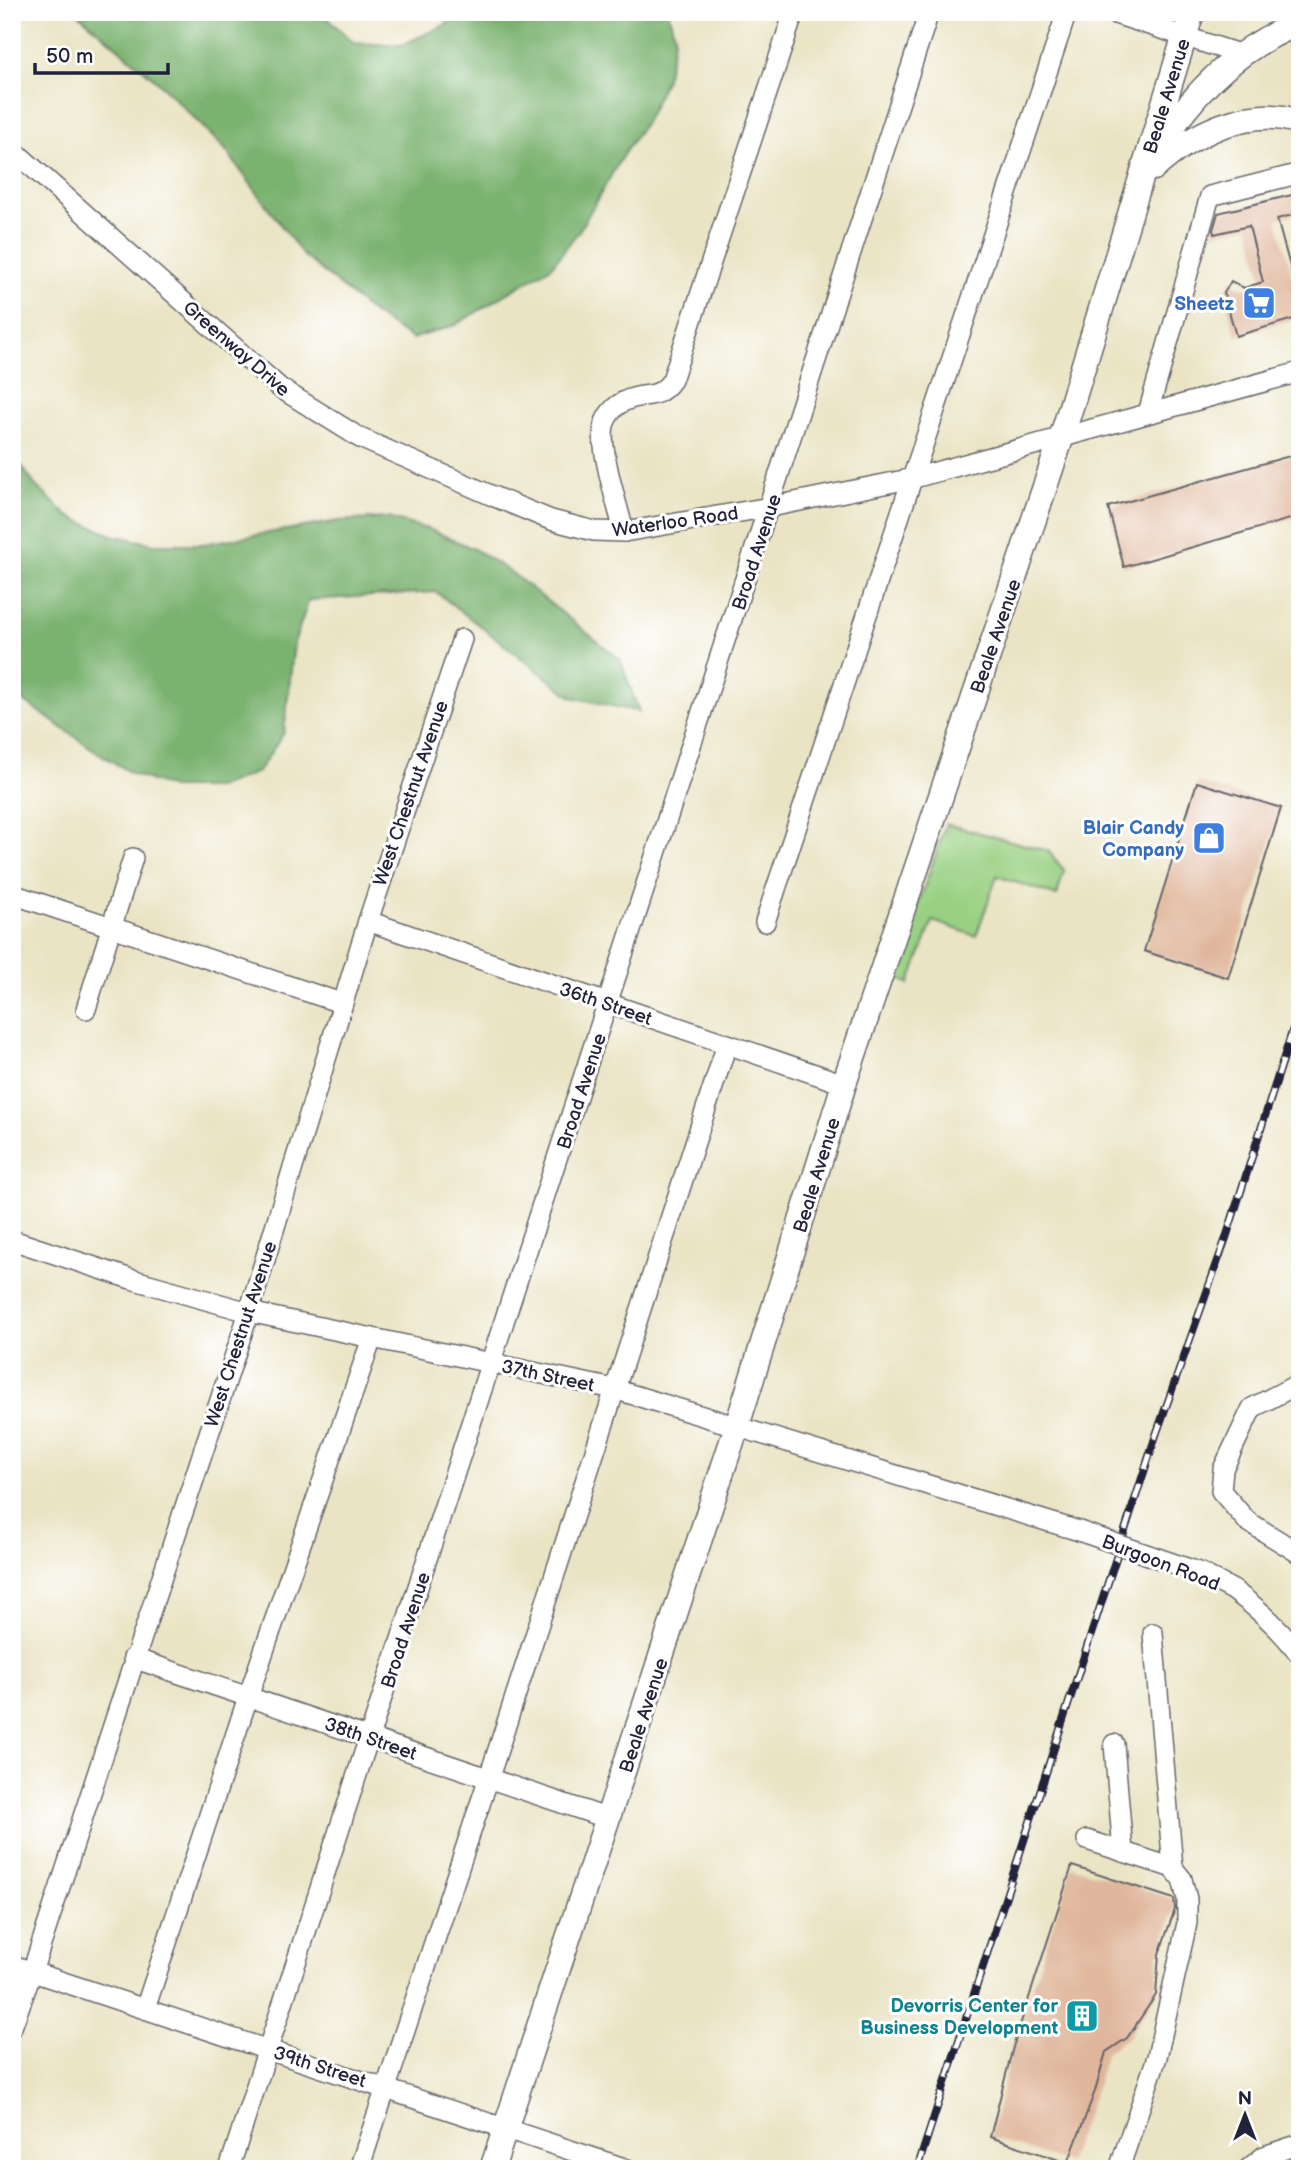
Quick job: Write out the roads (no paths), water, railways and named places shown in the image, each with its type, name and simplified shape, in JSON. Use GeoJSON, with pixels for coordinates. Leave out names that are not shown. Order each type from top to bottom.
{"type":"FeatureCollection","features":[{"type":"Feature","properties":{"kind":"main road","name":"Beale Avenue"},"geometry":{"type":"LineString","coordinates":[[492,2169],[737,1426],[844,1084],[1062,436],[1192,12]]}},
{"type":"Feature","properties":{"kind":"main road","name":"Beale Avenue"},"geometry":{"type":"LineString","coordinates":[[1140,180],[1177,117],[1204,85],[1262,39],[1300,23]]}},
{"type":"Feature","properties":{"kind":"main road"},"geometry":{"type":"LineString","coordinates":[[1140,180],[1194,138],[1226,124],[1261,117],[1300,122]]}},
{"type":"Feature","properties":{"kind":"street"},"geometry":{"type":"LineString","coordinates":[[624,532],[603,443],[607,416],[626,400],[664,391],[672,380],[794,12]]}},
{"type":"Feature","properties":{"kind":"street","name":"Broad Avenue"},"geometry":{"type":"LineString","coordinates":[[229,2169],[929,12]]}},
{"type":"Feature","properties":{"kind":"street"},"geometry":{"type":"LineString","coordinates":[[765,922],[1068,12]]}},
{"type":"Feature","properties":{"kind":"street"},"geometry":{"type":"LineString","coordinates":[[1109,12],[1242,55]]}},
{"type":"Feature","properties":{"kind":"street","name":"Greenway Drive"},"geometry":{"type":"LineString","coordinates":[[12,149],[280,388],[360,438],[495,498]]}},
{"type":"Feature","properties":{"kind":"street"},"geometry":{"type":"LineString","coordinates":[[1148,413],[1210,196],[1297,174],[1300,177]]}},
{"type":"Feature","properties":{"kind":"street","name":"Waterloo Road"},"geometry":{"type":"LineString","coordinates":[[495,498],[551,520],[594,531],[624,532],[770,507],[914,478],[1300,372]]}},
{"type":"Feature","properties":{"kind":"street","name":"West Chestnut Avenue"},"geometry":{"type":"LineString","coordinates":[[12,2027],[249,1312],[341,1003],[462,639]]}},
{"type":"Feature","properties":{"kind":"street"},"geometry":{"type":"LineString","coordinates":[[86,1009],[133,858]]}},
{"type":"Feature","properties":{"kind":"street"},"geometry":{"type":"LineString","coordinates":[[12,894],[341,1003]]}},
{"type":"Feature","properties":{"kind":"street","name":"36th Street"},"geometry":{"type":"LineString","coordinates":[[368,920],[844,1084]]}},
{"type":"Feature","properties":{"kind":"street"},"geometry":{"type":"LineString","coordinates":[[359,2169],[727,1044]]}},
{"type":"Feature","properties":{"kind":"street","name":"37th Street"},"geometry":{"type":"LineString","coordinates":[[12,1240],[131,1279],[249,1312],[614,1389],[1079,1531]]}},
{"type":"Feature","properties":{"kind":"street"},"geometry":{"type":"LineString","coordinates":[[145,2009],[248,1697],[372,1338]]}},
{"type":"Feature","properties":{"kind":"street"},"geometry":{"type":"LineString","coordinates":[[1300,1383],[1252,1408],[1223,1469],[1221,1491],[1247,1521],[1300,1554]]}},
{"type":"Feature","properties":{"kind":"street","name":"Burgoon Road"},"geometry":{"type":"LineString","coordinates":[[1079,1531],[1201,1573],[1233,1590],[1260,1609],[1282,1631],[1300,1655]]}},
{"type":"Feature","properties":{"kind":"street"},"geometry":{"type":"LineString","coordinates":[[1153,1633],[1172,1868]]}},
{"type":"Feature","properties":{"kind":"street","name":"38th Street"},"geometry":{"type":"LineString","coordinates":[[133,1658],[609,1819]]}},
{"type":"Feature","properties":{"kind":"street"},"geometry":{"type":"LineString","coordinates":[[1114,1744],[1123,1852]]}},
{"type":"Feature","properties":{"kind":"street"},"geometry":{"type":"LineString","coordinates":[[1087,1840],[1172,1868],[1182,1878],[1187,1899],[1187,1923],[1157,2057],[1119,2169]]}},
{"type":"Feature","properties":{"kind":"street","name":"39th Street"},"geometry":{"type":"LineString","coordinates":[[12,1965],[627,2169]]}},
{"type":"Feature","properties":{"kind":"street"},"geometry":{"type":"LineString","coordinates":[[1248,2169],[1264,2156],[1300,2144]]}},
{"type":"Feature","properties":{"kind":"railway"},"geometry":{"type":"LineString","coordinates":[[917,2169],[1156,1435],[1226,1238],[1300,1007]]}},
{"type":"Feature","properties":{"kind":"place","name":"Sheetz"},"geometry":{"type":"Point","coordinates":[1259,303]}},
{"type":"Feature","properties":{"kind":"place","name":"Blair Candy Company"},"geometry":{"type":"Point","coordinates":[1209,838]}},
{"type":"Feature","properties":{"kind":"place","name":"Devorris Center for Business Development"},"geometry":{"type":"Point","coordinates":[1082,2016]}}]}
